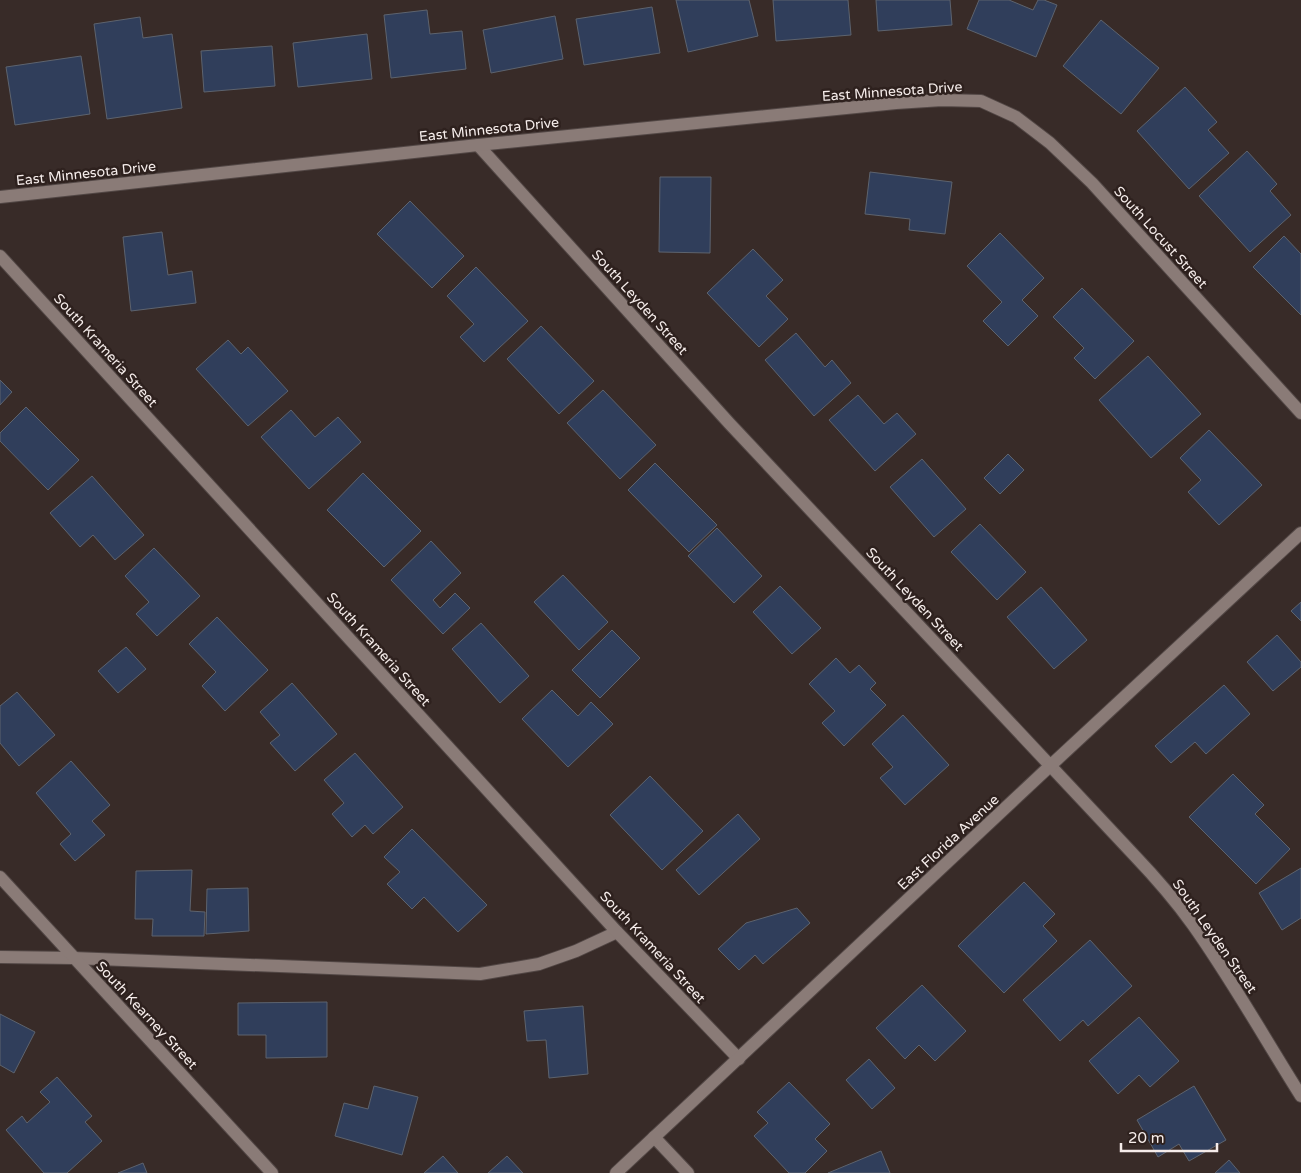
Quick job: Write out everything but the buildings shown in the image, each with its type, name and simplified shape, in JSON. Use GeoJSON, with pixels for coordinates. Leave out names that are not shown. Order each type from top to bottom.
{"type":"FeatureCollection","features":[{"type":"Feature","properties":{"kind":"street","name":"East Minnesota Drive"},"geometry":{"type":"LineString","coordinates":[[0,197],[478,145],[896,103],[942,100],[981,101]]}},
{"type":"Feature","properties":{"kind":"street","name":"South Locust Street"},"geometry":{"type":"LineString","coordinates":[[981,101],[1016,117],[1050,144],[1092,183],[1301,413]]}},
{"type":"Feature","properties":{"kind":"street","name":"South Leyden Street"},"geometry":{"type":"LineString","coordinates":[[478,145],[729,423],[1164,887],[1223,970],[1301,1096]]}},
{"type":"Feature","properties":{"kind":"street","name":"South Krameria Street"},"geometry":{"type":"LineString","coordinates":[[0,256],[617,932],[738,1059]]}},
{"type":"Feature","properties":{"kind":"street","name":"East Florida Avenue"},"geometry":{"type":"LineString","coordinates":[[616,1173],[1301,533]]}},
{"type":"Feature","properties":{"kind":"street","name":"South Kearney Street"},"geometry":{"type":"LineString","coordinates":[[0,877],[272,1173]]}},
{"type":"Feature","properties":{"kind":"street"},"geometry":{"type":"LineString","coordinates":[[0,957],[74,958],[480,974],[539,964],[617,932]]}},
{"type":"Feature","properties":{"kind":"street"},"geometry":{"type":"LineString","coordinates":[[654,1137],[688,1173]]}}]}
